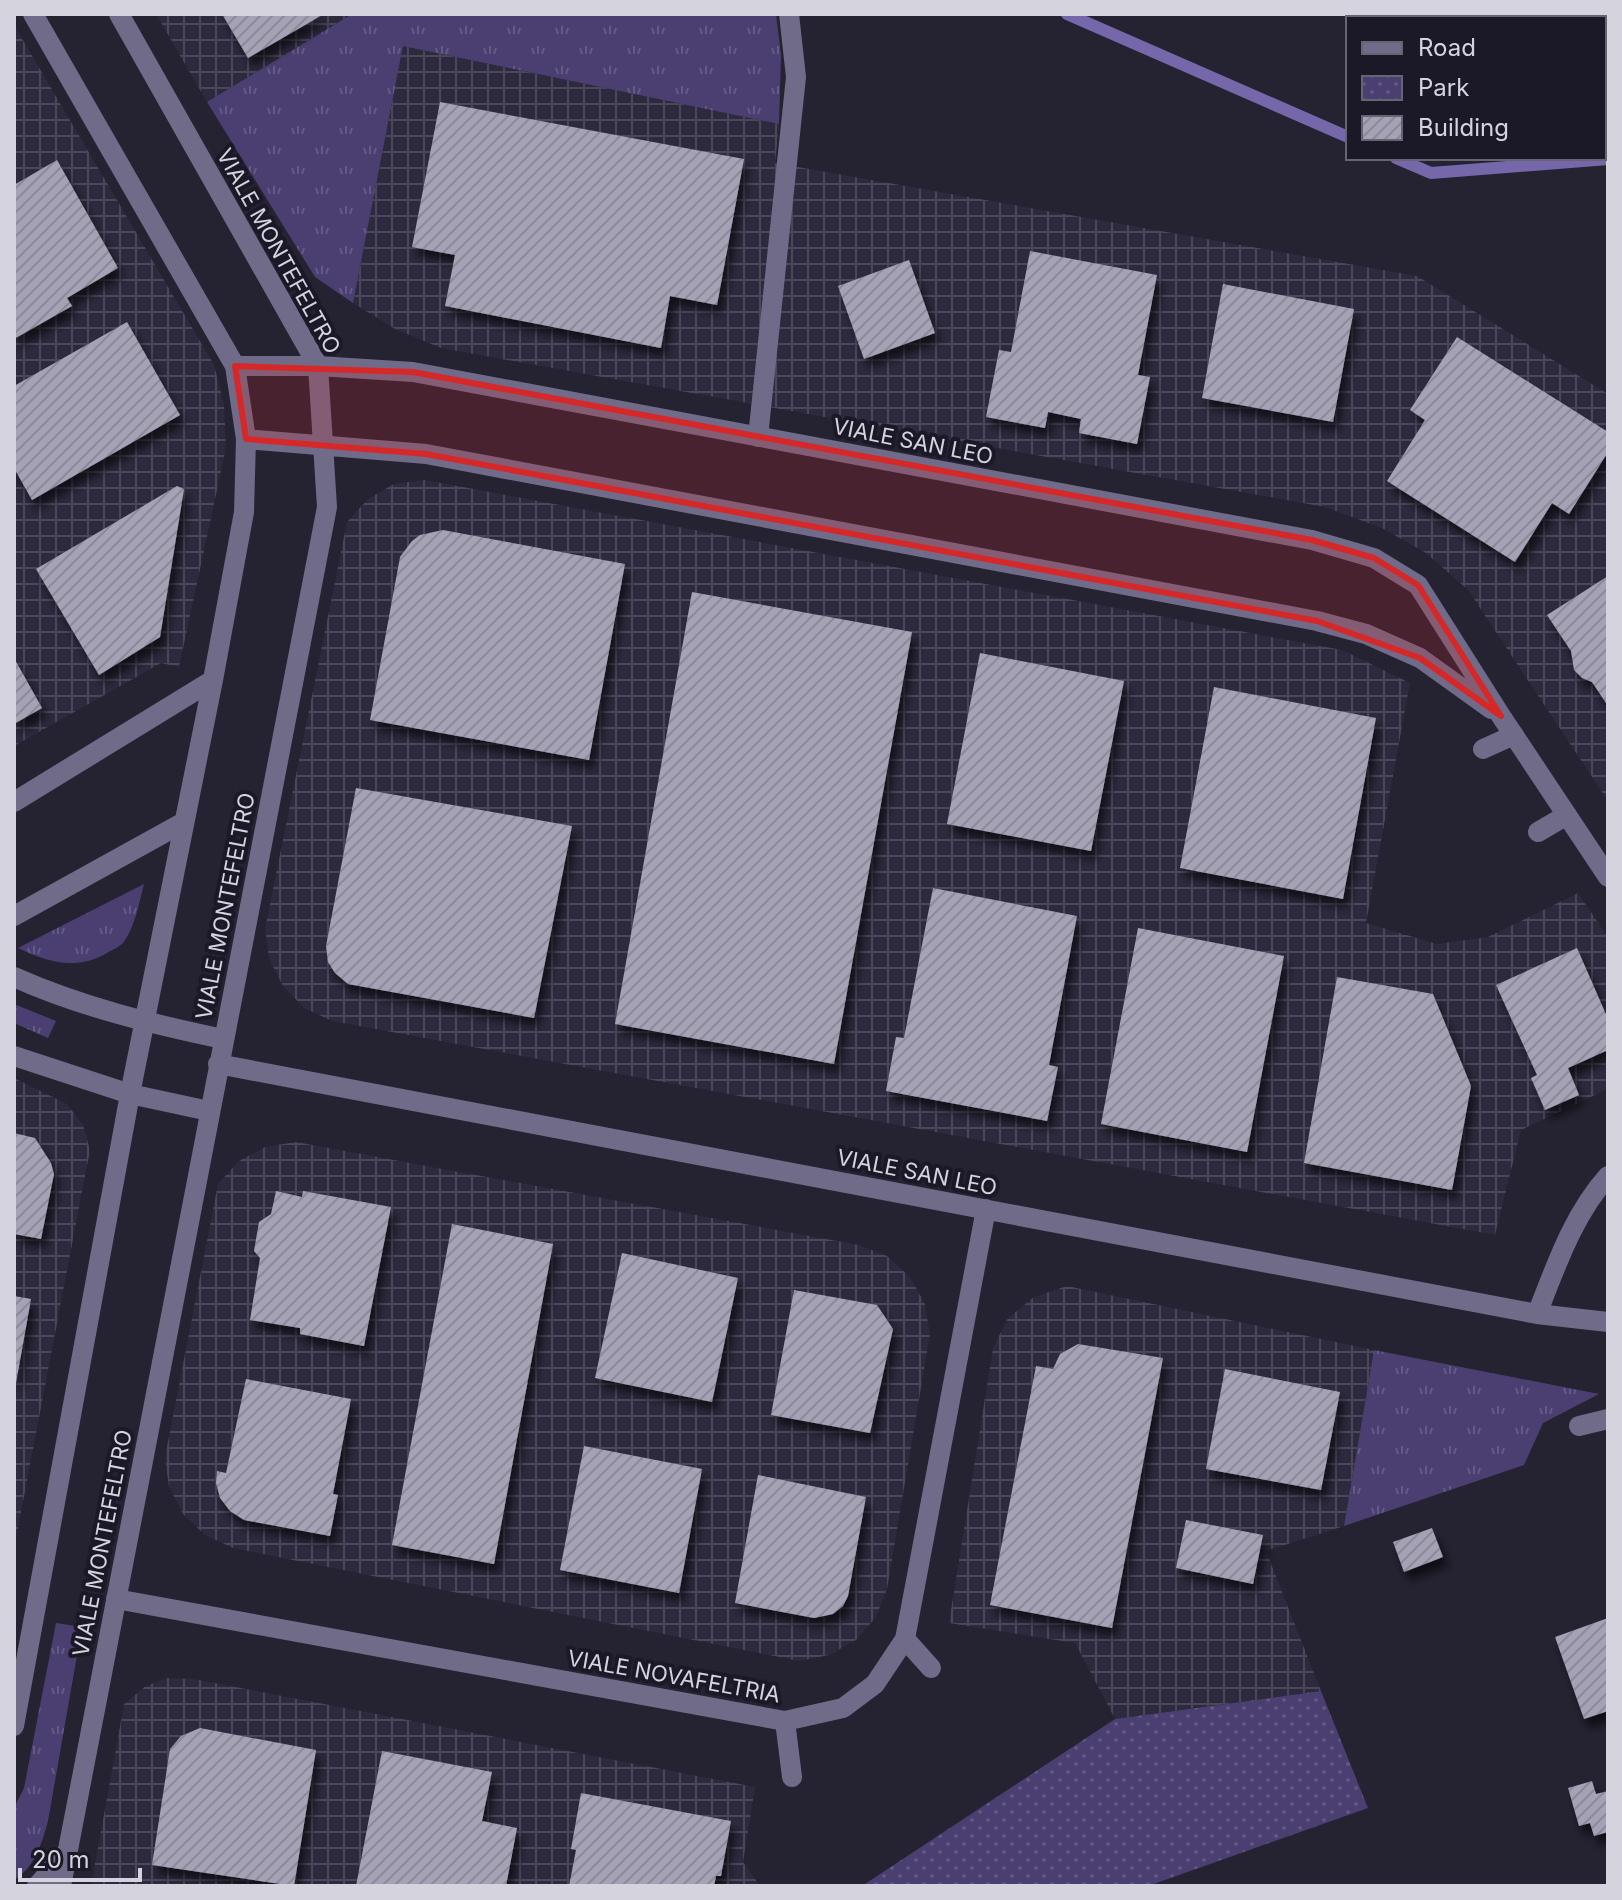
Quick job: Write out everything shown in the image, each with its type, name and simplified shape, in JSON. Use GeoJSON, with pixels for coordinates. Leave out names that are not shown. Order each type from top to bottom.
{"type":"FeatureCollection","features":[{"type":"Feature","properties":{"kind":"street"},"geometry":{"type":"LineString","coordinates":[[14,1726],[20,1656],[244,512],[246,439],[235,366],[33,14]]}},
{"type":"Feature","properties":{"kind":"street","name":"VIALE MONTEFELTRO"},"geometry":{"type":"LineString","coordinates":[[61,1886],[327,507],[318,366],[119,14]]}},
{"type":"Feature","properties":{"kind":"street"},"geometry":{"type":"LineString","coordinates":[[758,437],[796,77],[789,14]]}},
{"type":"Feature","properties":{"kind":"street","name":"VIALE SAN LEO"},"geometry":{"type":"LineString","coordinates":[[235,366],[318,366],[413,372],[1312,540],[1374,558],[1418,585],[1608,877]]}},
{"type":"Feature","properties":{"kind":"street","name":"VIALE SAN LEO"},"geometry":{"type":"LineString","coordinates":[[246,439],[426,454],[1317,621],[1366,634],[1420,658],[1501,716]]}},
{"type":"Feature","properties":{"kind":"street"},"geometry":{"type":"LineString","coordinates":[[14,802],[213,680]]}},
{"type":"Feature","properties":{"kind":"street"},"geometry":{"type":"LineString","coordinates":[[1483,749],[1514,735]]}},
{"type":"Feature","properties":{"kind":"street"},"geometry":{"type":"LineString","coordinates":[[1538,832],[1567,815]]}},
{"type":"Feature","properties":{"kind":"street"},"geometry":{"type":"LineString","coordinates":[[14,916],[184,822]]}},
{"type":"Feature","properties":{"kind":"street"},"geometry":{"type":"LineString","coordinates":[[14,977],[56,996],[144,1022],[223,1039]]}},
{"type":"Feature","properties":{"kind":"street"},"geometry":{"type":"LineString","coordinates":[[14,1056],[130,1094],[209,1111]]}},
{"type":"Feature","properties":{"kind":"street","name":"VIALE SAN LEO"},"geometry":{"type":"LineString","coordinates":[[218,1064],[1537,1314],[1608,1322]]}},
{"type":"Feature","properties":{"kind":"street"},"geometry":{"type":"LineString","coordinates":[[1537,1314],[1564,1246],[1593,1193],[1608,1176]]}},
{"type":"Feature","properties":{"kind":"street","name":"VIALE NOVAFELTRIA"},"geometry":{"type":"LineString","coordinates":[[116,1599],[785,1721],[843,1708],[875,1684],[905,1639],[986,1209]]}},
{"type":"Feature","properties":{"kind":"street"},"geometry":{"type":"LineString","coordinates":[[1579,1426],[1608,1419]]}},
{"type":"Feature","properties":{"kind":"street"},"geometry":{"type":"LineString","coordinates":[[905,1639],[931,1668]]}},
{"type":"Feature","properties":{"kind":"street"},"geometry":{"type":"LineString","coordinates":[[785,1721],[792,1777]]}},
{"type":"Feature","properties":{"kind":"street"},"geometry":{"type":"LineString","coordinates":[[37,1886],[68,1851]]}},
{"type":"Feature","properties":{"kind":"highlighted area"},"geometry":{"type":"Polygon","coordinates":[[[235,366],[413,372],[1312,540],[1374,558],[1418,585],[1501,716],[1420,658],[1317,621],[426,454],[246,439],[235,366]]]}},
{"type":"Feature","properties":{"kind":"shaded area"},"geometry":{"type":"Polygon","coordinates":[[[156,14],[352,14],[207,102],[156,14]]]}},
{"type":"Feature","properties":{"kind":"shaded area"},"geometry":{"type":"Polygon","coordinates":[[[14,25],[214,365],[224,404],[226,448],[179,667],[161,663],[14,746],[14,25]]]}},
{"type":"Feature","properties":{"kind":"shaded area"},"geometry":{"type":"Polygon","coordinates":[[[403,46],[779,124],[775,163],[1417,276],[1608,394],[1608,801],[1468,590],[1426,553],[1382,528],[1325,507],[441,348],[395,329],[353,303],[403,46]]]}},
{"type":"Feature","properties":{"kind":"shaded area"},"geometry":{"type":"Polygon","coordinates":[[[425,480],[1342,650],[1410,683],[1366,923],[1437,944],[1488,937],[1578,893],[1608,937],[1608,1089],[1521,1130],[1495,1235],[332,1021],[304,1008],[283,986],[269,959],[265,929],[347,522],[368,499],[394,484],[425,480]]]}},
{"type":"Feature","properties":{"kind":"shaded area"},"geometry":{"type":"Polygon","coordinates":[[[14,1078],[67,1104],[83,1125],[90,1150],[14,1549],[14,1078]]]}},
{"type":"Feature","properties":{"kind":"shaded area"},"geometry":{"type":"Polygon","coordinates":[[[296,1142],[859,1245],[887,1256],[910,1277],[925,1304],[930,1334],[887,1589],[876,1617],[856,1640],[829,1655],[799,1661],[233,1548],[205,1535],[183,1514],[169,1487],[165,1457],[218,1184],[239,1161],[265,1147],[296,1142]]]}},
{"type":"Feature","properties":{"kind":"shaded area"},"geometry":{"type":"Polygon","coordinates":[[[1067,1286],[1374,1350],[1344,1526],[1266,1551],[1321,1691],[1115,1719],[1075,1643],[949,1623],[993,1348],[1008,1318],[1034,1297],[1067,1286]]]}},
{"type":"Feature","properties":{"kind":"shaded area"},"geometry":{"type":"Polygon","coordinates":[[[166,1678],[194,1679],[755,1787],[743,1862],[760,1886],[91,1886],[124,1704],[146,1686],[166,1678]]]}},
{"type":"Feature","properties":{"kind":"green space"},"geometry":{"type":"Polygon","coordinates":[[[352,14],[776,14],[781,55],[779,124],[403,46],[353,303],[315,277],[207,102],[352,14]]]}},
{"type":"Feature","properties":{"kind":"green space"},"geometry":{"type":"Polygon","coordinates":[[[144,884],[127,937],[96,959],[62,962],[18,948],[144,884]]]}},
{"type":"Feature","properties":{"kind":"green space"},"geometry":{"type":"Polygon","coordinates":[[[14,1004],[56,1021],[48,1038],[14,1023],[14,1004]]]}},
{"type":"Feature","properties":{"kind":"green space"},"geometry":{"type":"Polygon","coordinates":[[[1374,1350],[1599,1394],[1543,1423],[1524,1465],[1344,1526],[1374,1350]]]}},
{"type":"Feature","properties":{"kind":"green space"},"geometry":{"type":"Polygon","coordinates":[[[56,1623],[82,1627],[48,1821],[32,1861],[14,1880],[14,1808],[24,1788],[56,1623]]]}},
{"type":"Feature","properties":{"kind":"green space"},"geometry":{"type":"Polygon","coordinates":[[[1321,1691],[1368,1808],[1148,1886],[862,1886],[1115,1719],[1321,1691]]]}},
{"type":"Feature","properties":{"kind":"building"},"geometry":{"type":"Polygon","coordinates":[[[222,14],[324,14],[248,58],[222,14]]]}},
{"type":"Feature","properties":{"kind":"building"},"geometry":{"type":"Polygon","coordinates":[[[440,102],[744,159],[717,305],[670,296],[661,348],[445,306],[455,255],[412,247],[440,102]]]}},
{"type":"Feature","properties":{"kind":"building"},"geometry":{"type":"Polygon","coordinates":[[[57,160],[118,268],[67,298],[72,306],[14,339],[14,185],[57,160]]]}},
{"type":"Feature","properties":{"kind":"building"},"geometry":{"type":"Polygon","coordinates":[[[1030,251],[1157,275],[1138,375],[1150,377],[1137,444],[1079,433],[1081,419],[1048,412],[1045,428],[986,417],[999,350],[1011,352],[1030,251]]]}},
{"type":"Feature","properties":{"kind":"building"},"geometry":{"type":"Polygon","coordinates":[[[909,260],[935,333],[864,359],[838,286],[909,260]]]}},
{"type":"Feature","properties":{"kind":"building"},"geometry":{"type":"Polygon","coordinates":[[[1223,284],[1354,309],[1333,422],[1202,398],[1223,284]]]}},
{"type":"Feature","properties":{"kind":"building"},"geometry":{"type":"Polygon","coordinates":[[[127,322],[180,415],[32,500],[14,468],[14,386],[127,322]]]}},
{"type":"Feature","properties":{"kind":"building"},"geometry":{"type":"Polygon","coordinates":[[[1457,337],[1608,432],[1608,452],[1569,514],[1552,503],[1515,562],[1387,481],[1425,420],[1410,410],[1457,337]]]}},
{"type":"Feature","properties":{"kind":"building"},"geometry":{"type":"Polygon","coordinates":[[[177,486],[184,489],[160,637],[99,675],[36,569],[177,486]]]}},
{"type":"Feature","properties":{"kind":"building"},"geometry":{"type":"Polygon","coordinates":[[[443,530],[625,564],[589,760],[370,720],[400,557],[420,535],[443,530]]]}},
{"type":"Feature","properties":{"kind":"building"},"geometry":{"type":"Polygon","coordinates":[[[1608,576],[1608,706],[1592,682],[1574,670],[1571,651],[1547,615],[1608,576]]]}},
{"type":"Feature","properties":{"kind":"building"},"geometry":{"type":"Polygon","coordinates":[[[692,592],[912,632],[834,1064],[615,1024],[692,592]]]}},
{"type":"Feature","properties":{"kind":"building"},"geometry":{"type":"Polygon","coordinates":[[[980,653],[1124,681],[1091,851],[947,824],[980,653]]]}},
{"type":"Feature","properties":{"kind":"building"},"geometry":{"type":"Polygon","coordinates":[[[14,658],[42,708],[14,724],[14,658]]]}},
{"type":"Feature","properties":{"kind":"building"},"geometry":{"type":"Polygon","coordinates":[[[1214,687],[1376,718],[1343,899],[1180,868],[1214,687]]]}},
{"type":"Feature","properties":{"kind":"building"},"geometry":{"type":"Polygon","coordinates":[[[356,788],[572,826],[534,1018],[348,984],[335,973],[328,962],[326,946],[356,788]]]}},
{"type":"Feature","properties":{"kind":"building"},"geometry":{"type":"Polygon","coordinates":[[[933,888],[1077,916],[1049,1065],[1058,1067],[1047,1121],[886,1091],[896,1037],[904,1038],[933,888]]]}},
{"type":"Feature","properties":{"kind":"building"},"geometry":{"type":"Polygon","coordinates":[[[1138,928],[1284,956],[1247,1152],[1101,1124],[1138,928]]]}},
{"type":"Feature","properties":{"kind":"building"},"geometry":{"type":"Polygon","coordinates":[[[1577,948],[1608,1019],[1608,1050],[1568,1068],[1579,1095],[1545,1110],[1531,1078],[1537,1075],[1496,985],[1577,948]]]}},
{"type":"Feature","properties":{"kind":"building"},"geometry":{"type":"Polygon","coordinates":[[[1337,977],[1433,994],[1471,1086],[1452,1190],[1304,1163],[1337,977]]]}},
{"type":"Feature","properties":{"kind":"building"},"geometry":{"type":"Polygon","coordinates":[[[14,1133],[35,1138],[51,1163],[54,1174],[41,1239],[14,1234],[14,1133]]]}},
{"type":"Feature","properties":{"kind":"building"},"geometry":{"type":"Polygon","coordinates":[[[276,1191],[302,1197],[303,1191],[391,1207],[364,1346],[300,1334],[300,1328],[250,1320],[260,1258],[254,1251],[259,1222],[271,1214],[276,1191]]]}},
{"type":"Feature","properties":{"kind":"building"},"geometry":{"type":"Polygon","coordinates":[[[452,1224],[553,1244],[494,1564],[392,1545],[452,1224]]]}},
{"type":"Feature","properties":{"kind":"building"},"geometry":{"type":"Polygon","coordinates":[[[622,1253],[738,1278],[712,1402],[595,1378],[622,1253]]]}},
{"type":"Feature","properties":{"kind":"building"},"geometry":{"type":"Polygon","coordinates":[[[794,1290],[877,1305],[893,1329],[870,1433],[771,1415],[794,1290]]]}},
{"type":"Feature","properties":{"kind":"building"},"geometry":{"type":"Polygon","coordinates":[[[14,1296],[31,1299],[16,1383],[14,1382],[14,1296]]]}},
{"type":"Feature","properties":{"kind":"building"},"geometry":{"type":"Polygon","coordinates":[[[1078,1344],[1163,1358],[1112,1628],[990,1605],[1036,1366],[1053,1369],[1060,1354],[1078,1344]]]}},
{"type":"Feature","properties":{"kind":"building"},"geometry":{"type":"Polygon","coordinates":[[[1225,1369],[1340,1392],[1321,1490],[1206,1469],[1225,1369]]]}},
{"type":"Feature","properties":{"kind":"building"},"geometry":{"type":"Polygon","coordinates":[[[246,1379],[351,1399],[333,1494],[338,1495],[330,1536],[244,1520],[230,1511],[220,1498],[217,1471],[226,1473],[246,1379]]]}},
{"type":"Feature","properties":{"kind":"building"},"geometry":{"type":"Polygon","coordinates":[[[584,1446],[702,1469],[679,1593],[560,1570],[584,1446]]]}},
{"type":"Feature","properties":{"kind":"building"},"geometry":{"type":"Polygon","coordinates":[[[758,1475],[866,1497],[848,1596],[843,1606],[833,1614],[814,1618],[735,1603],[758,1475]]]}},
{"type":"Feature","properties":{"kind":"building"},"geometry":{"type":"Polygon","coordinates":[[[1186,1520],[1263,1535],[1253,1584],[1176,1568],[1186,1520]]]}},
{"type":"Feature","properties":{"kind":"building"},"geometry":{"type":"Polygon","coordinates":[[[1432,1528],[1443,1557],[1404,1572],[1393,1542],[1432,1528]]]}},
{"type":"Feature","properties":{"kind":"building"},"geometry":{"type":"Polygon","coordinates":[[[1608,1618],[1608,1711],[1584,1719],[1555,1637],[1608,1618]]]}},
{"type":"Feature","properties":{"kind":"building"},"geometry":{"type":"Polygon","coordinates":[[[200,1728],[316,1750],[294,1886],[152,1865],[170,1749],[181,1736],[200,1728]]]}},
{"type":"Feature","properties":{"kind":"building"},"geometry":{"type":"Polygon","coordinates":[[[382,1751],[492,1772],[482,1821],[517,1828],[506,1886],[356,1886],[382,1751]]]}},
{"type":"Feature","properties":{"kind":"building"},"geometry":{"type":"Polygon","coordinates":[[[1592,1781],[1596,1794],[1608,1791],[1608,1832],[1594,1836],[1590,1823],[1579,1826],[1568,1788],[1592,1781]]]}},
{"type":"Feature","properties":{"kind":"building"},"geometry":{"type":"Polygon","coordinates":[[[581,1793],[731,1821],[721,1876],[716,1876],[714,1886],[569,1886],[576,1850],[571,1849],[581,1793]]]}},
{"type":"Feature","properties":{"kind":"waterway"},"geometry":{"type":"LineString","coordinates":[[1067,14],[1346,136]]}},
{"type":"Feature","properties":{"kind":"waterway"},"geometry":{"type":"LineString","coordinates":[[1401,160],[1431,173],[1595,160]]}}]}
